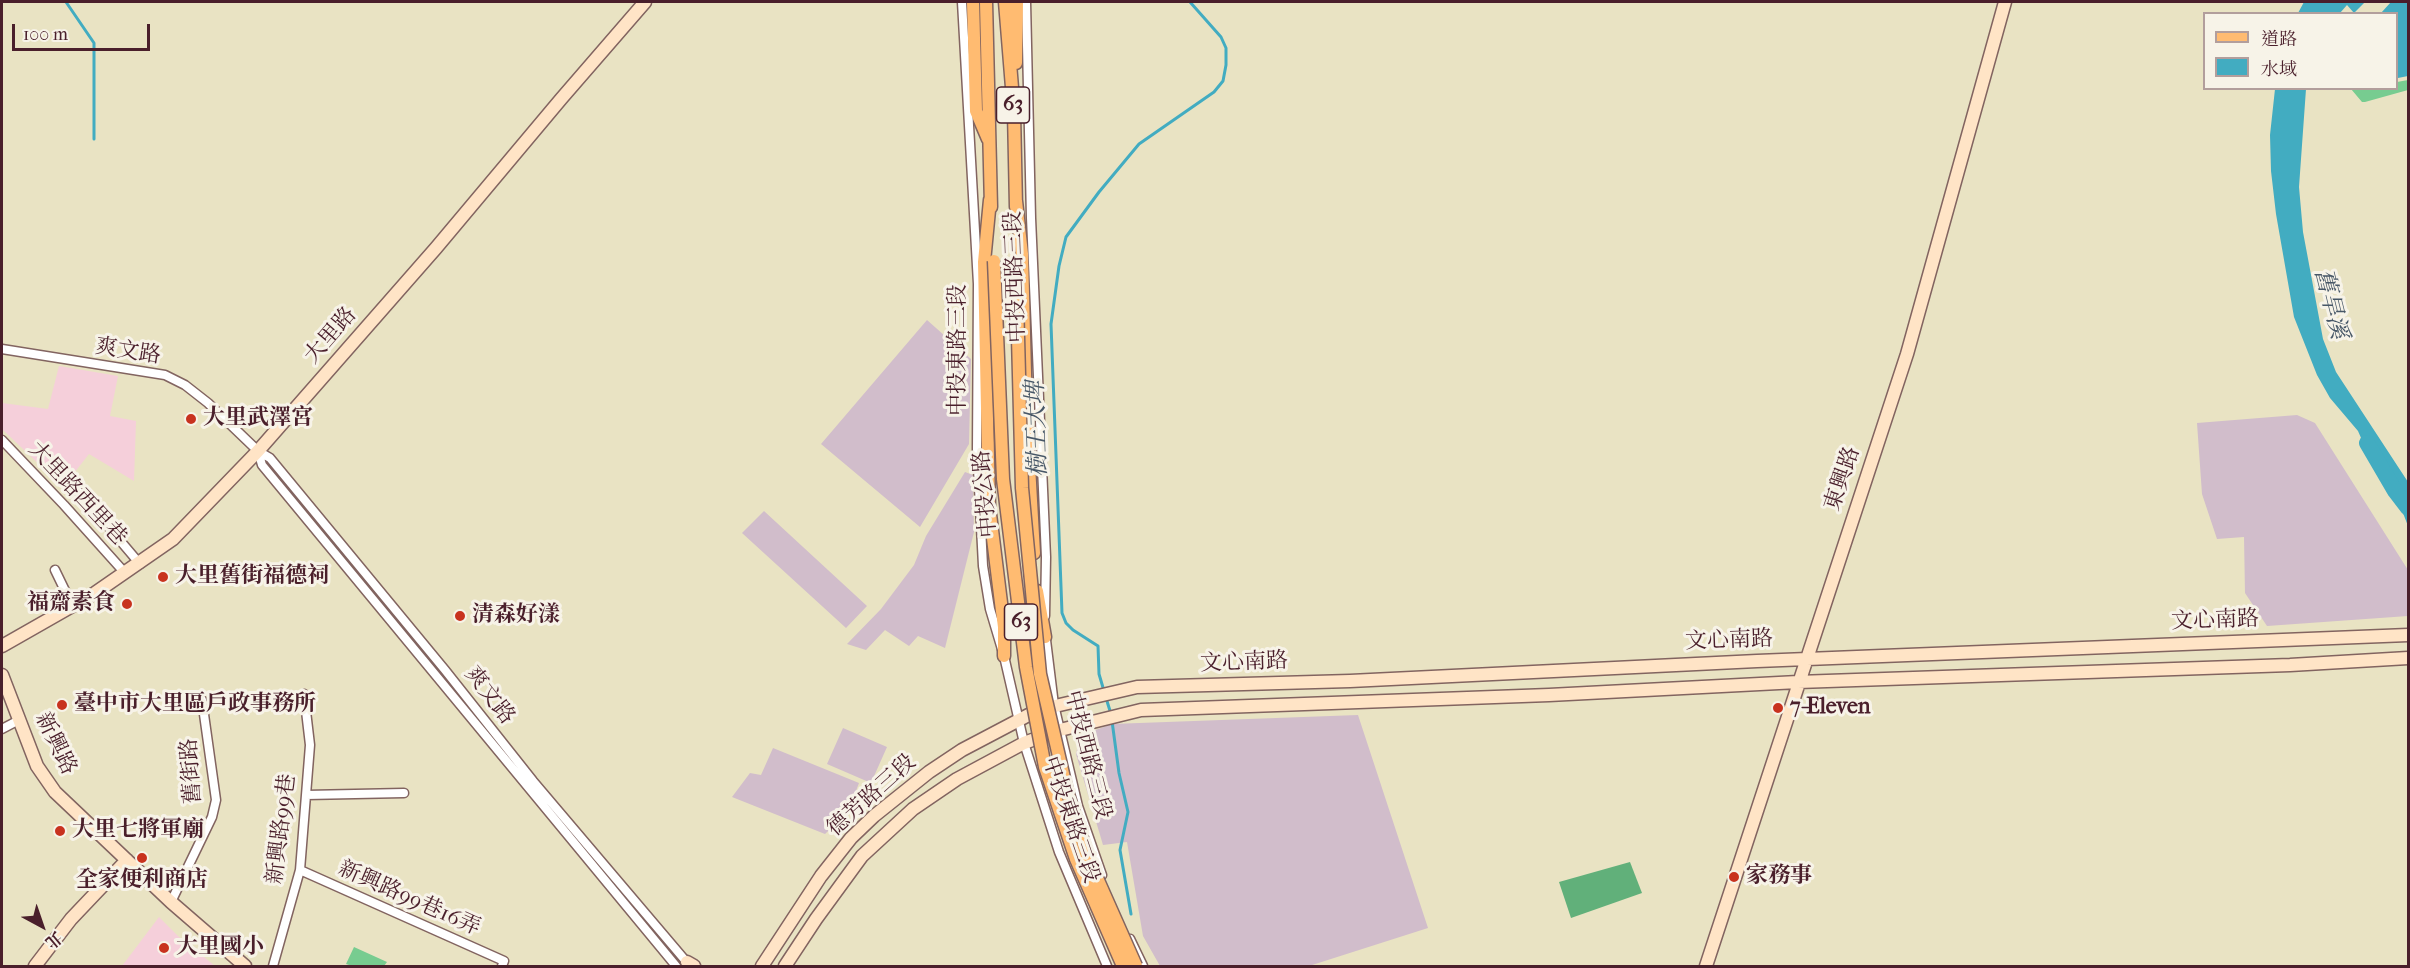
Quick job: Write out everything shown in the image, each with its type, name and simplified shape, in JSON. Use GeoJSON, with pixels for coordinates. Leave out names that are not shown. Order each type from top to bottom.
{"type":"FeatureCollection","features":[{"type":"Feature","properties":{"kind":"main road"},"geometry":{"type":"LineString","coordinates":[[973,2],[976,111],[991,145]]}},
{"type":"Feature","properties":{"kind":"main road"},"geometry":{"type":"LineString","coordinates":[[1014,112],[1017,2]]}},
{"type":"Feature","properties":{"kind":"main road","name":"中投公路"},"geometry":{"type":"LineString","coordinates":[[1005,5],[1014,112],[1022,488],[1040,674],[1067,791],[1089,860],[1136,966]]}},
{"type":"Feature","properties":{"kind":"main road","name":"中投公路"},"geometry":{"type":"LineString","coordinates":[[986,6],[991,145],[990,200],[1003,479],[1028,678],[1048,777],[1076,859],[1123,966]]}},
{"type":"Feature","properties":{"kind":"main road"},"geometry":{"type":"LineString","coordinates":[[990,200],[984,262],[989,506],[1004,627],[1004,656]]}},
{"type":"Feature","properties":{"kind":"main road"},"geometry":{"type":"LineString","coordinates":[[1016,201],[1022,254],[1026,413],[1035,583],[1045,637]]}},
{"type":"Feature","properties":{"kind":"street","name":"大里路"},"geometry":{"type":"LineString","coordinates":[[2,646],[140,564],[173,539],[258,451],[436,248],[645,2]]}},
{"type":"Feature","properties":{"kind":"street","name":"中投東路三段"},"geometry":{"type":"LineString","coordinates":[[962,2],[978,284],[977,449],[983,566],[990,609],[1004,656],[1024,743],[1059,852],[1107,966]]}},
{"type":"Feature","properties":{"kind":"street","name":"中投西路三段"},"geometry":{"type":"LineString","coordinates":[[1026,2],[1031,218],[1046,558],[1045,637],[1054,705],[1078,806],[1100,871],[1143,966]]}},
{"type":"Feature","properties":{"kind":"street","name":"東興路"},"geometry":{"type":"LineString","coordinates":[[1706,966],[1907,354],[2005,2]]}},
{"type":"Feature","properties":{"kind":"street","name":"爽文路"},"geometry":{"type":"LineString","coordinates":[[2,349],[165,375],[194,391],[258,451],[262,465],[687,965]]}},
{"type":"Feature","properties":{"kind":"street","name":"大里路西里巷"},"geometry":{"type":"LineString","coordinates":[[2,440],[125,573]]}},
{"type":"Feature","properties":{"kind":"street"},"geometry":{"type":"LineString","coordinates":[[78,491],[140,564]]}},
{"type":"Feature","properties":{"kind":"street"},"geometry":{"type":"LineString","coordinates":[[56,570],[69,601],[68,608]]}},
{"type":"Feature","properties":{"kind":"street","name":"文心南路"},"geometry":{"type":"LineString","coordinates":[[1054,705],[1137,687],[1350,681],[1806,659],[2409,635]]}},
{"type":"Feature","properties":{"kind":"street","name":"文心南路"},"geometry":{"type":"LineString","coordinates":[[1060,730],[1141,710],[1549,695],[1642,688],[2116,672],[2409,658]]}},
{"type":"Feature","properties":{"kind":"street","name":"新興路"},"geometry":{"type":"LineString","coordinates":[[2,675],[38,766],[50,786],[76,814],[171,902],[245,966]]}},
{"type":"Feature","properties":{"kind":"street","name":"新興路99巷"},"geometry":{"type":"LineString","coordinates":[[273,966],[300,870],[310,745],[304,694]]}},
{"type":"Feature","properties":{"kind":"street","name":"舊街路"},"geometry":{"type":"LineString","coordinates":[[171,902],[212,817],[216,800],[202,700]]}},
{"type":"Feature","properties":{"kind":"street","name":"德芳路三段"},"geometry":{"type":"LineString","coordinates":[[762,966],[821,876],[851,838],[874,816],[928,772],[1017,720],[1054,705]]}},
{"type":"Feature","properties":{"kind":"street"},"geometry":{"type":"LineString","coordinates":[[2,729],[19,720]]}},
{"type":"Feature","properties":{"kind":"street","name":"德芳路三段"},"geometry":{"type":"LineString","coordinates":[[785,966],[816,918],[862,856],[886,832],[913,809],[957,779],[1024,743],[1060,730]]}},
{"type":"Feature","properties":{"kind":"street"},"geometry":{"type":"LineString","coordinates":[[306,795],[404,794]]}},
{"type":"Feature","properties":{"kind":"street"},"geometry":{"type":"LineString","coordinates":[[35,966],[75,914],[127,860]]}},
{"type":"Feature","properties":{"kind":"street","name":"新興路99巷16弄"},"geometry":{"type":"LineString","coordinates":[[300,870],[503,964]]}},
{"type":"Feature","properties":{"kind":"street"},"geometry":{"type":"LineString","coordinates":[[753,966],[772,949]]}},
{"type":"Feature","properties":{"kind":"shaded area"},"geometry":{"type":"Polygon","coordinates":[[[927,320],[971,359],[969,444],[920,527],[821,444],[927,320]]]}},
{"type":"Feature","properties":{"kind":"shaded area"},"geometry":{"type":"Polygon","coordinates":[[[59,366],[118,376],[110,416],[136,421],[134,481],[89,454],[63,487],[2,429],[2,403],[48,409],[59,366]]]}},
{"type":"Feature","properties":{"kind":"shaded area"},"geometry":{"type":"Polygon","coordinates":[[[2297,415],[2315,423],[2408,570],[2408,616],[2267,626],[2245,593],[2244,537],[2217,539],[2202,494],[2197,423],[2297,415]]]}},
{"type":"Feature","properties":{"kind":"shaded area"},"geometry":{"type":"Polygon","coordinates":[[[965,472],[973,475],[974,532],[945,648],[918,636],[909,646],[885,630],[866,650],[847,644],[881,609],[914,565],[926,536],[965,472]]]}},
{"type":"Feature","properties":{"kind":"shaded area"},"geometry":{"type":"Polygon","coordinates":[[[764,511],[867,606],[846,628],[742,533],[764,511]]]}},
{"type":"Feature","properties":{"kind":"shaded area"},"geometry":{"type":"Polygon","coordinates":[[[1358,715],[1428,928],[1309,966],[1160,966],[1143,936],[1127,842],[1103,845],[1076,754],[1079,741],[1090,732],[1112,724],[1358,715]]]}},
{"type":"Feature","properties":{"kind":"shaded area"},"geometry":{"type":"Polygon","coordinates":[[[843,728],[887,747],[871,783],[827,764],[843,728]]]}},
{"type":"Feature","properties":{"kind":"shaded area"},"geometry":{"type":"Polygon","coordinates":[[[773,748],[859,783],[848,812],[825,834],[732,797],[750,773],[761,775],[773,748]]]}},
{"type":"Feature","properties":{"kind":"shaded area","name":"大里國小"},"geometry":{"type":"Polygon","coordinates":[[[159,917],[178,936],[215,966],[122,966],[159,917]]]}},
{"type":"Feature","properties":{"kind":"green space"},"geometry":{"type":"Polygon","coordinates":[[[2408,80],[2408,90],[2365,102],[2362,102],[2352,90],[2398,90],[2398,82],[2408,80]]]}},
{"type":"Feature","properties":{"kind":"green space"},"geometry":{"type":"Polygon","coordinates":[[[1630,862],[1642,893],[1571,918],[1559,882],[1630,862]]]}},
{"type":"Feature","properties":{"kind":"green space"},"geometry":{"type":"Polygon","coordinates":[[[354,947],[387,962],[384,966],[346,964],[354,947]]]}},
{"type":"Feature","properties":{"kind":"water"},"geometry":{"type":"Polygon","coordinates":[[[2304,2],[2365,2],[2355,12],[2347,5],[2341,12],[2299,12],[2304,2]]]}},
{"type":"Feature","properties":{"kind":"water"},"geometry":{"type":"Polygon","coordinates":[[[2391,2],[2408,2],[2408,76],[2398,78],[2398,12],[2382,12],[2391,2]]]}},
{"type":"Feature","properties":{"kind":"water","name":"舊旱溪"},"geometry":{"type":"Polygon","coordinates":[[[2275,90],[2306,90],[2299,187],[2303,232],[2323,339],[2336,372],[2408,482],[2408,526],[2388,474],[2365,447],[2358,431],[2330,398],[2317,375],[2294,317],[2276,214],[2270,135],[2275,90]]]}},
{"type":"Feature","properties":{"kind":"waterway"},"geometry":{"type":"LineString","coordinates":[[66,2],[94,43],[94,139]]}},
{"type":"Feature","properties":{"kind":"waterway","name":"樹王大埤"},"geometry":{"type":"LineString","coordinates":[[1104,691],[1099,674],[1098,646],[1073,630],[1066,623],[1062,613],[1051,324],[1059,266],[1066,237],[1099,192],[1139,144],[1214,92],[1223,81],[1226,48],[1221,37],[1190,2]]}},
{"type":"Feature","properties":{"kind":"waterway","name":"舊旱溪"},"geometry":{"type":"LineString","coordinates":[[2367,443],[2395,491],[2408,508]]}},
{"type":"Feature","properties":{"kind":"waterway","name":"樹王大埤"},"geometry":{"type":"LineString","coordinates":[[1106,698],[1111,714]]}},
{"type":"Feature","properties":{"kind":"waterway","name":"樹王大埤"},"geometry":{"type":"LineString","coordinates":[[1112,721],[1119,773],[1128,812],[1120,850],[1131,914]]}},
{"type":"Feature","properties":{"kind":"place","name":"大里武澤宮"},"geometry":{"type":"Point","coordinates":[191,419]}},
{"type":"Feature","properties":{"kind":"place","name":"大里舊街福德祠"},"geometry":{"type":"Point","coordinates":[163,577]}},
{"type":"Feature","properties":{"kind":"place","name":"福齋素食"},"geometry":{"type":"Point","coordinates":[127,604]}},
{"type":"Feature","properties":{"kind":"place","name":"清森好漾"},"geometry":{"type":"Point","coordinates":[460,616]}},
{"type":"Feature","properties":{"kind":"place","name":"臺中市大里區戶政事務所"},"geometry":{"type":"Point","coordinates":[62,705]}},
{"type":"Feature","properties":{"kind":"place","name":"7-Eleven"},"geometry":{"type":"Point","coordinates":[1778,708]}},
{"type":"Feature","properties":{"kind":"place","name":"大里七將軍廟"},"geometry":{"type":"Point","coordinates":[60,831]}},
{"type":"Feature","properties":{"kind":"place","name":"全家便利商店"},"geometry":{"type":"Point","coordinates":[142,858]}},
{"type":"Feature","properties":{"kind":"place","name":"家務事"},"geometry":{"type":"Point","coordinates":[1734,877]}},
{"type":"Feature","properties":{"kind":"place","name":"大里國小"},"geometry":{"type":"Point","coordinates":[164,948]}}]}
